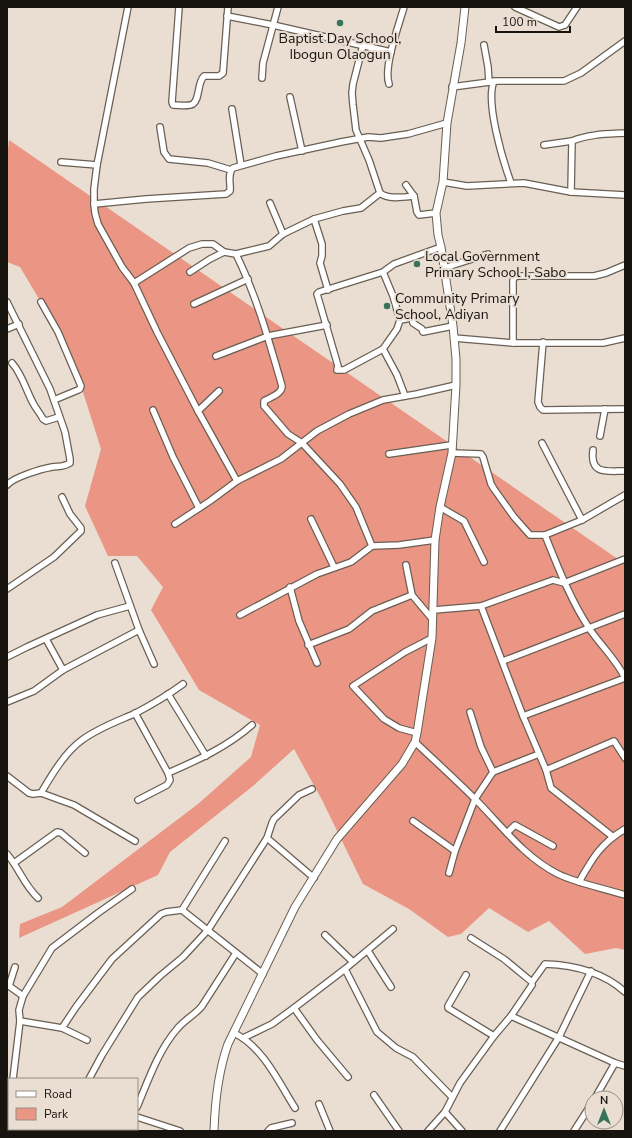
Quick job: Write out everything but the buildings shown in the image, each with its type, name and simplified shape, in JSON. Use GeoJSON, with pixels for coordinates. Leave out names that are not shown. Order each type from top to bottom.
{"type":"FeatureCollection","features":[{"type":"Feature","properties":{"kind":"main road"},"geometry":{"type":"LineString","coordinates":[[214,1131],[221,1067],[228,1044],[295,907],[337,839],[402,764],[414,742],[417,733],[432,638],[435,540],[452,449],[456,385],[454,338],[436,213],[443,182],[447,123],[452,87],[461,43],[465,7]]}},
{"type":"Feature","properties":{"kind":"street"},"geometry":{"type":"LineString","coordinates":[[128,7],[97,165],[94,189],[96,218],[122,267],[134,282],[157,332],[198,412],[237,481]]}},
{"type":"Feature","properties":{"kind":"street"},"geometry":{"type":"LineString","coordinates":[[179,7],[174,62],[173,105],[188,105],[194,103],[201,79],[204,76],[218,76],[223,73],[228,7]]}},
{"type":"Feature","properties":{"kind":"street"},"geometry":{"type":"LineString","coordinates":[[262,78],[264,63],[278,7]]}},
{"type":"Feature","properties":{"kind":"street"},"geometry":{"type":"LineString","coordinates":[[389,84],[387,78],[391,52],[404,7]]}},
{"type":"Feature","properties":{"kind":"street"},"geometry":{"type":"LineString","coordinates":[[515,7],[559,27],[565,25],[577,7]]}},
{"type":"Feature","properties":{"kind":"street"},"geometry":{"type":"LineString","coordinates":[[227,16],[391,52]]}},
{"type":"Feature","properties":{"kind":"street"},"geometry":{"type":"LineString","coordinates":[[452,87],[491,82],[564,81],[581,73],[625,41]]}},
{"type":"Feature","properties":{"kind":"street"},"geometry":{"type":"LineString","coordinates":[[363,45],[352,93],[356,130],[380,193],[383,196],[391,197],[414,196]]}},
{"type":"Feature","properties":{"kind":"street"},"geometry":{"type":"LineString","coordinates":[[484,45],[492,86],[491,103],[503,161],[511,183]]}},
{"type":"Feature","properties":{"kind":"street"},"geometry":{"type":"LineString","coordinates":[[290,97],[302,151]]}},
{"type":"Feature","properties":{"kind":"street"},"geometry":{"type":"LineString","coordinates":[[232,109],[242,165]]}},
{"type":"Feature","properties":{"kind":"street"},"geometry":{"type":"LineString","coordinates":[[160,127],[164,152],[169,159],[208,163],[231,170],[242,165],[276,156],[341,142],[408,134],[447,123]]}},
{"type":"Feature","properties":{"kind":"street"},"geometry":{"type":"LineString","coordinates":[[544,145],[572,141],[594,134],[625,133]]}},
{"type":"Feature","properties":{"kind":"street"},"geometry":{"type":"LineString","coordinates":[[571,192],[572,141]]}},
{"type":"Feature","properties":{"kind":"street"},"geometry":{"type":"LineString","coordinates":[[61,162],[97,165]]}},
{"type":"Feature","properties":{"kind":"street"},"geometry":{"type":"LineString","coordinates":[[94,204],[129,200],[226,194],[230,192],[231,170]]}},
{"type":"Feature","properties":{"kind":"street"},"geometry":{"type":"LineString","coordinates":[[443,182],[467,186],[511,183],[537,185],[571,192],[625,195]]}},
{"type":"Feature","properties":{"kind":"street"},"geometry":{"type":"LineString","coordinates":[[406,185],[414,196],[419,215],[436,213]]}},
{"type":"Feature","properties":{"kind":"street"},"geometry":{"type":"LineString","coordinates":[[134,282],[189,248],[202,244],[213,244],[224,252],[236,254],[269,246],[283,234],[314,220],[343,210],[361,208],[380,193]]}},
{"type":"Feature","properties":{"kind":"street"},"geometry":{"type":"LineString","coordinates":[[270,203],[283,234]]}},
{"type":"Feature","properties":{"kind":"street"},"geometry":{"type":"LineString","coordinates":[[314,220],[322,244],[322,256],[320,263],[328,290]]}},
{"type":"Feature","properties":{"kind":"street"},"geometry":{"type":"LineString","coordinates":[[383,272],[393,296],[400,320],[397,329],[383,348],[349,368],[337,370],[338,366],[318,294],[319,292],[383,272],[394,264],[441,247]]}},
{"type":"Feature","properties":{"kind":"street"},"geometry":{"type":"LineString","coordinates":[[190,272],[224,252]]}},
{"type":"Feature","properties":{"kind":"street"},"geometry":{"type":"LineString","coordinates":[[236,254],[248,279],[268,336],[282,386],[282,390],[280,392],[264,401],[264,406],[288,434],[302,443],[332,475],[356,507],[372,546]]}},
{"type":"Feature","properties":{"kind":"street"},"geometry":{"type":"LineString","coordinates":[[444,268],[488,254]]}},
{"type":"Feature","properties":{"kind":"street"},"geometry":{"type":"LineString","coordinates":[[513,343],[514,277],[594,276],[625,265]]}},
{"type":"Feature","properties":{"kind":"street"},"geometry":{"type":"LineString","coordinates":[[194,304],[248,279]]}},
{"type":"Feature","properties":{"kind":"street"},"geometry":{"type":"LineString","coordinates":[[7,302],[50,389],[65,432],[70,463],[12,480],[7,485]]}},
{"type":"Feature","properties":{"kind":"street"},"geometry":{"type":"LineString","coordinates":[[41,302],[58,332],[81,386],[80,389],[54,400]]}},
{"type":"Feature","properties":{"kind":"street"},"geometry":{"type":"LineString","coordinates":[[400,320],[412,318],[413,323],[422,329],[423,332],[453,326]]}},
{"type":"Feature","properties":{"kind":"street"},"geometry":{"type":"LineString","coordinates":[[7,329],[19,324]]}},
{"type":"Feature","properties":{"kind":"street"},"geometry":{"type":"LineString","coordinates":[[216,356],[268,336],[327,325]]}},
{"type":"Feature","properties":{"kind":"street"},"geometry":{"type":"LineString","coordinates":[[454,338],[513,343],[603,343],[625,338]]}},
{"type":"Feature","properties":{"kind":"street"},"geometry":{"type":"LineString","coordinates":[[543,342],[538,402],[540,407],[544,410],[625,410]]}},
{"type":"Feature","properties":{"kind":"street"},"geometry":{"type":"LineString","coordinates":[[383,348],[397,375],[405,396]]}},
{"type":"Feature","properties":{"kind":"street"},"geometry":{"type":"LineString","coordinates":[[12,363],[17,369],[33,405],[41,413],[43,419],[46,421],[59,417]]}},
{"type":"Feature","properties":{"kind":"street"},"geometry":{"type":"LineString","coordinates":[[175,524],[237,481],[281,460],[317,431],[349,414],[383,400],[456,385]]}},
{"type":"Feature","properties":{"kind":"street"},"geometry":{"type":"LineString","coordinates":[[198,412],[219,391]]}},
{"type":"Feature","properties":{"kind":"street"},"geometry":{"type":"LineString","coordinates":[[600,436],[605,409]]}},
{"type":"Feature","properties":{"kind":"street"},"geometry":{"type":"LineString","coordinates":[[153,410],[173,457],[199,508]]}},
{"type":"Feature","properties":{"kind":"street"},"geometry":{"type":"LineString","coordinates":[[542,443],[582,520]]}},
{"type":"Feature","properties":{"kind":"street"},"geometry":{"type":"LineString","coordinates":[[389,454],[452,449],[481,454],[491,484],[514,517],[530,535],[545,535],[582,520],[625,495]]}},
{"type":"Feature","properties":{"kind":"street"},"geometry":{"type":"LineString","coordinates":[[593,450],[592,459],[596,467],[600,470],[625,472]]}},
{"type":"Feature","properties":{"kind":"street"},"geometry":{"type":"LineString","coordinates":[[7,589],[54,557],[81,531],[81,528],[70,514],[62,498]]}},
{"type":"Feature","properties":{"kind":"street"},"geometry":{"type":"LineString","coordinates":[[440,507],[464,521],[484,562]]}},
{"type":"Feature","properties":{"kind":"street"},"geometry":{"type":"LineString","coordinates":[[311,519],[334,568]]}},
{"type":"Feature","properties":{"kind":"street"},"geometry":{"type":"LineString","coordinates":[[523,716],[625,678],[623,666],[589,628],[564,583],[545,535]]}},
{"type":"Feature","properties":{"kind":"street"},"geometry":{"type":"LineString","coordinates":[[240,615],[290,587],[317,574],[351,562],[372,546],[399,545],[435,540]]}},
{"type":"Feature","properties":{"kind":"street"},"geometry":{"type":"LineString","coordinates":[[434,610],[481,606],[553,580],[564,583],[625,559]]}},
{"type":"Feature","properties":{"kind":"street"},"geometry":{"type":"LineString","coordinates":[[115,563],[139,630],[154,664]]}},
{"type":"Feature","properties":{"kind":"street"},"geometry":{"type":"LineString","coordinates":[[406,565],[412,595],[433,620]]}},
{"type":"Feature","properties":{"kind":"street"},"geometry":{"type":"LineString","coordinates":[[290,587],[299,621],[317,663]]}},
{"type":"Feature","properties":{"kind":"street"},"geometry":{"type":"LineString","coordinates":[[308,645],[349,629],[372,611],[412,595]]}},
{"type":"Feature","properties":{"kind":"street"},"geometry":{"type":"LineString","coordinates":[[7,658],[26,647],[97,615],[130,606]]}},
{"type":"Feature","properties":{"kind":"street"},"geometry":{"type":"LineString","coordinates":[[481,606],[523,716],[546,770],[551,788],[612,836]]}},
{"type":"Feature","properties":{"kind":"street"},"geometry":{"type":"LineString","coordinates":[[503,661],[625,614]]}},
{"type":"Feature","properties":{"kind":"street"},"geometry":{"type":"LineString","coordinates":[[7,702],[34,691],[63,670],[139,630]]}},
{"type":"Feature","properties":{"kind":"street"},"geometry":{"type":"LineString","coordinates":[[417,733],[399,728],[384,719],[353,686],[405,652],[432,638]]}},
{"type":"Feature","properties":{"kind":"street"},"geometry":{"type":"LineString","coordinates":[[46,639],[63,670]]}},
{"type":"Feature","properties":{"kind":"street"},"geometry":{"type":"LineString","coordinates":[[41,793],[51,776],[69,752],[81,740],[135,713],[183,684]]}},
{"type":"Feature","properties":{"kind":"street"},"geometry":{"type":"LineString","coordinates":[[168,694],[206,756]]}},
{"type":"Feature","properties":{"kind":"street"},"geometry":{"type":"LineString","coordinates":[[470,712],[481,747],[493,772]]}},
{"type":"Feature","properties":{"kind":"street"},"geometry":{"type":"LineString","coordinates":[[135,713],[168,773],[170,780],[167,785],[138,800]]}},
{"type":"Feature","properties":{"kind":"street"},"geometry":{"type":"LineString","coordinates":[[168,773],[206,756],[233,741],[252,725]]}},
{"type":"Feature","properties":{"kind":"street"},"geometry":{"type":"LineString","coordinates":[[546,770],[614,741],[625,758]]}},
{"type":"Feature","properties":{"kind":"street"},"geometry":{"type":"LineString","coordinates":[[414,742],[475,799],[526,853],[558,874],[579,882],[625,895]]}},
{"type":"Feature","properties":{"kind":"street"},"geometry":{"type":"LineString","coordinates":[[449,873],[455,851],[475,799],[493,772],[539,754]]}},
{"type":"Feature","properties":{"kind":"street"},"geometry":{"type":"LineString","coordinates":[[7,776],[29,793],[41,793],[74,805],[135,840]]}},
{"type":"Feature","properties":{"kind":"street"},"geometry":{"type":"LineString","coordinates":[[90,1078],[102,1055],[138,998],[183,956],[208,930],[267,838],[272,822],[299,796],[312,789]]}},
{"type":"Feature","properties":{"kind":"street"},"geometry":{"type":"LineString","coordinates":[[413,821],[455,851]]}},
{"type":"Feature","properties":{"kind":"street"},"geometry":{"type":"LineString","coordinates":[[507,833],[515,825],[553,846]]}},
{"type":"Feature","properties":{"kind":"street"},"geometry":{"type":"LineString","coordinates":[[579,882],[595,854],[612,836],[625,829]]}},
{"type":"Feature","properties":{"kind":"street"},"geometry":{"type":"LineString","coordinates":[[14,863],[57,832],[61,833],[85,853]]}},
{"type":"Feature","properties":{"kind":"street"},"geometry":{"type":"LineString","coordinates":[[267,838],[314,878]]}},
{"type":"Feature","properties":{"kind":"street"},"geometry":{"type":"LineString","coordinates":[[182,910],[225,842]]}},
{"type":"Feature","properties":{"kind":"street"},"geometry":{"type":"LineString","coordinates":[[7,854],[29,889],[38,898]]}},
{"type":"Feature","properties":{"kind":"street"},"geometry":{"type":"LineString","coordinates":[[13,1078],[20,1021],[19,1010],[23,996],[52,948],[132,889]]}},
{"type":"Feature","properties":{"kind":"street"},"geometry":{"type":"LineString","coordinates":[[62,1028],[76,1006],[112,959],[161,914],[166,912],[182,910],[263,974]]}},
{"type":"Feature","properties":{"kind":"street"},"geometry":{"type":"LineString","coordinates":[[243,1038],[272,1024],[368,951],[393,929]]}},
{"type":"Feature","properties":{"kind":"street"},"geometry":{"type":"LineString","coordinates":[[325,935],[353,962]]}},
{"type":"Feature","properties":{"kind":"street"},"geometry":{"type":"LineString","coordinates":[[471,938],[504,959],[532,982],[545,964],[561,965],[590,971],[616,983],[625,992]]}},
{"type":"Feature","properties":{"kind":"street"},"geometry":{"type":"LineString","coordinates":[[368,951],[391,987]]}},
{"type":"Feature","properties":{"kind":"street"},"geometry":{"type":"LineString","coordinates":[[138,1105],[163,1049],[177,1029],[202,1006],[236,954]]}},
{"type":"Feature","properties":{"kind":"street"},"geometry":{"type":"LineString","coordinates":[[15,967],[9,986],[23,996]]}},
{"type":"Feature","properties":{"kind":"street"},"geometry":{"type":"LineString","coordinates":[[345,969],[377,1032],[396,1048],[413,1057],[452,1097]]}},
{"type":"Feature","properties":{"kind":"street"},"geometry":{"type":"LineString","coordinates":[[500,1131],[559,1037],[590,971]]}},
{"type":"Feature","properties":{"kind":"street"},"geometry":{"type":"LineString","coordinates":[[466,975],[448,1008],[494,1036]]}},
{"type":"Feature","properties":{"kind":"street"},"geometry":{"type":"LineString","coordinates":[[428,1131],[445,1112],[452,1097],[494,1036],[511,1016],[532,985]]}},
{"type":"Feature","properties":{"kind":"street"},"geometry":{"type":"LineString","coordinates":[[294,1008],[317,1040],[348,1077]]}},
{"type":"Feature","properties":{"kind":"street"},"geometry":{"type":"LineString","coordinates":[[511,1016],[615,1063],[625,1066]]}},
{"type":"Feature","properties":{"kind":"street"},"geometry":{"type":"LineString","coordinates":[[20,1021],[62,1028],[87,1040]]}},
{"type":"Feature","properties":{"kind":"street"},"geometry":{"type":"LineString","coordinates":[[234,1033],[243,1038],[260,1054],[295,1108]]}},
{"type":"Feature","properties":{"kind":"street"},"geometry":{"type":"LineString","coordinates":[[600,1090],[615,1063]]}},
{"type":"Feature","properties":{"kind":"street"},"geometry":{"type":"LineString","coordinates":[[374,1095],[399,1131]]}},
{"type":"Feature","properties":{"kind":"street"},"geometry":{"type":"LineString","coordinates":[[318,1104],[330,1131]]}},
{"type":"Feature","properties":{"kind":"street"},"geometry":{"type":"LineString","coordinates":[[445,1112],[462,1131]]}},
{"type":"Feature","properties":{"kind":"street"},"geometry":{"type":"LineString","coordinates":[[574,1131],[584,1115]]}},
{"type":"Feature","properties":{"kind":"street"},"geometry":{"type":"LineString","coordinates":[[138,1117],[180,1131]]}},
{"type":"Feature","properties":{"kind":"street"},"geometry":{"type":"LineString","coordinates":[[268,1131],[271,1128],[292,1123]]}},
{"type":"Feature","properties":{"kind":"green space"},"geometry":{"type":"Polygon","coordinates":[[[9,140],[625,564],[625,950],[616,948],[585,954],[549,921],[528,932],[489,908],[461,934],[448,937],[409,909],[363,884],[322,800],[294,749],[253,786],[170,852],[158,875],[19,938],[20,924],[62,907],[198,804],[251,757],[260,725],[199,690],[151,610],[163,587],[137,556],[108,556],[85,506],[101,449],[70,351],[20,267],[7,262],[7,159],[9,140]]]}},
{"type":"Feature","properties":{"kind":"place","name":"Baptist Day School, Ibogun Olaogun"},"geometry":{"type":"Point","coordinates":[340,23]}},
{"type":"Feature","properties":{"kind":"place","name":"Local Government Primary School I, Sabo"},"geometry":{"type":"Point","coordinates":[417,264]}},
{"type":"Feature","properties":{"kind":"place","name":"Community Primary School, Adiyan"},"geometry":{"type":"Point","coordinates":[387,306]}}]}
